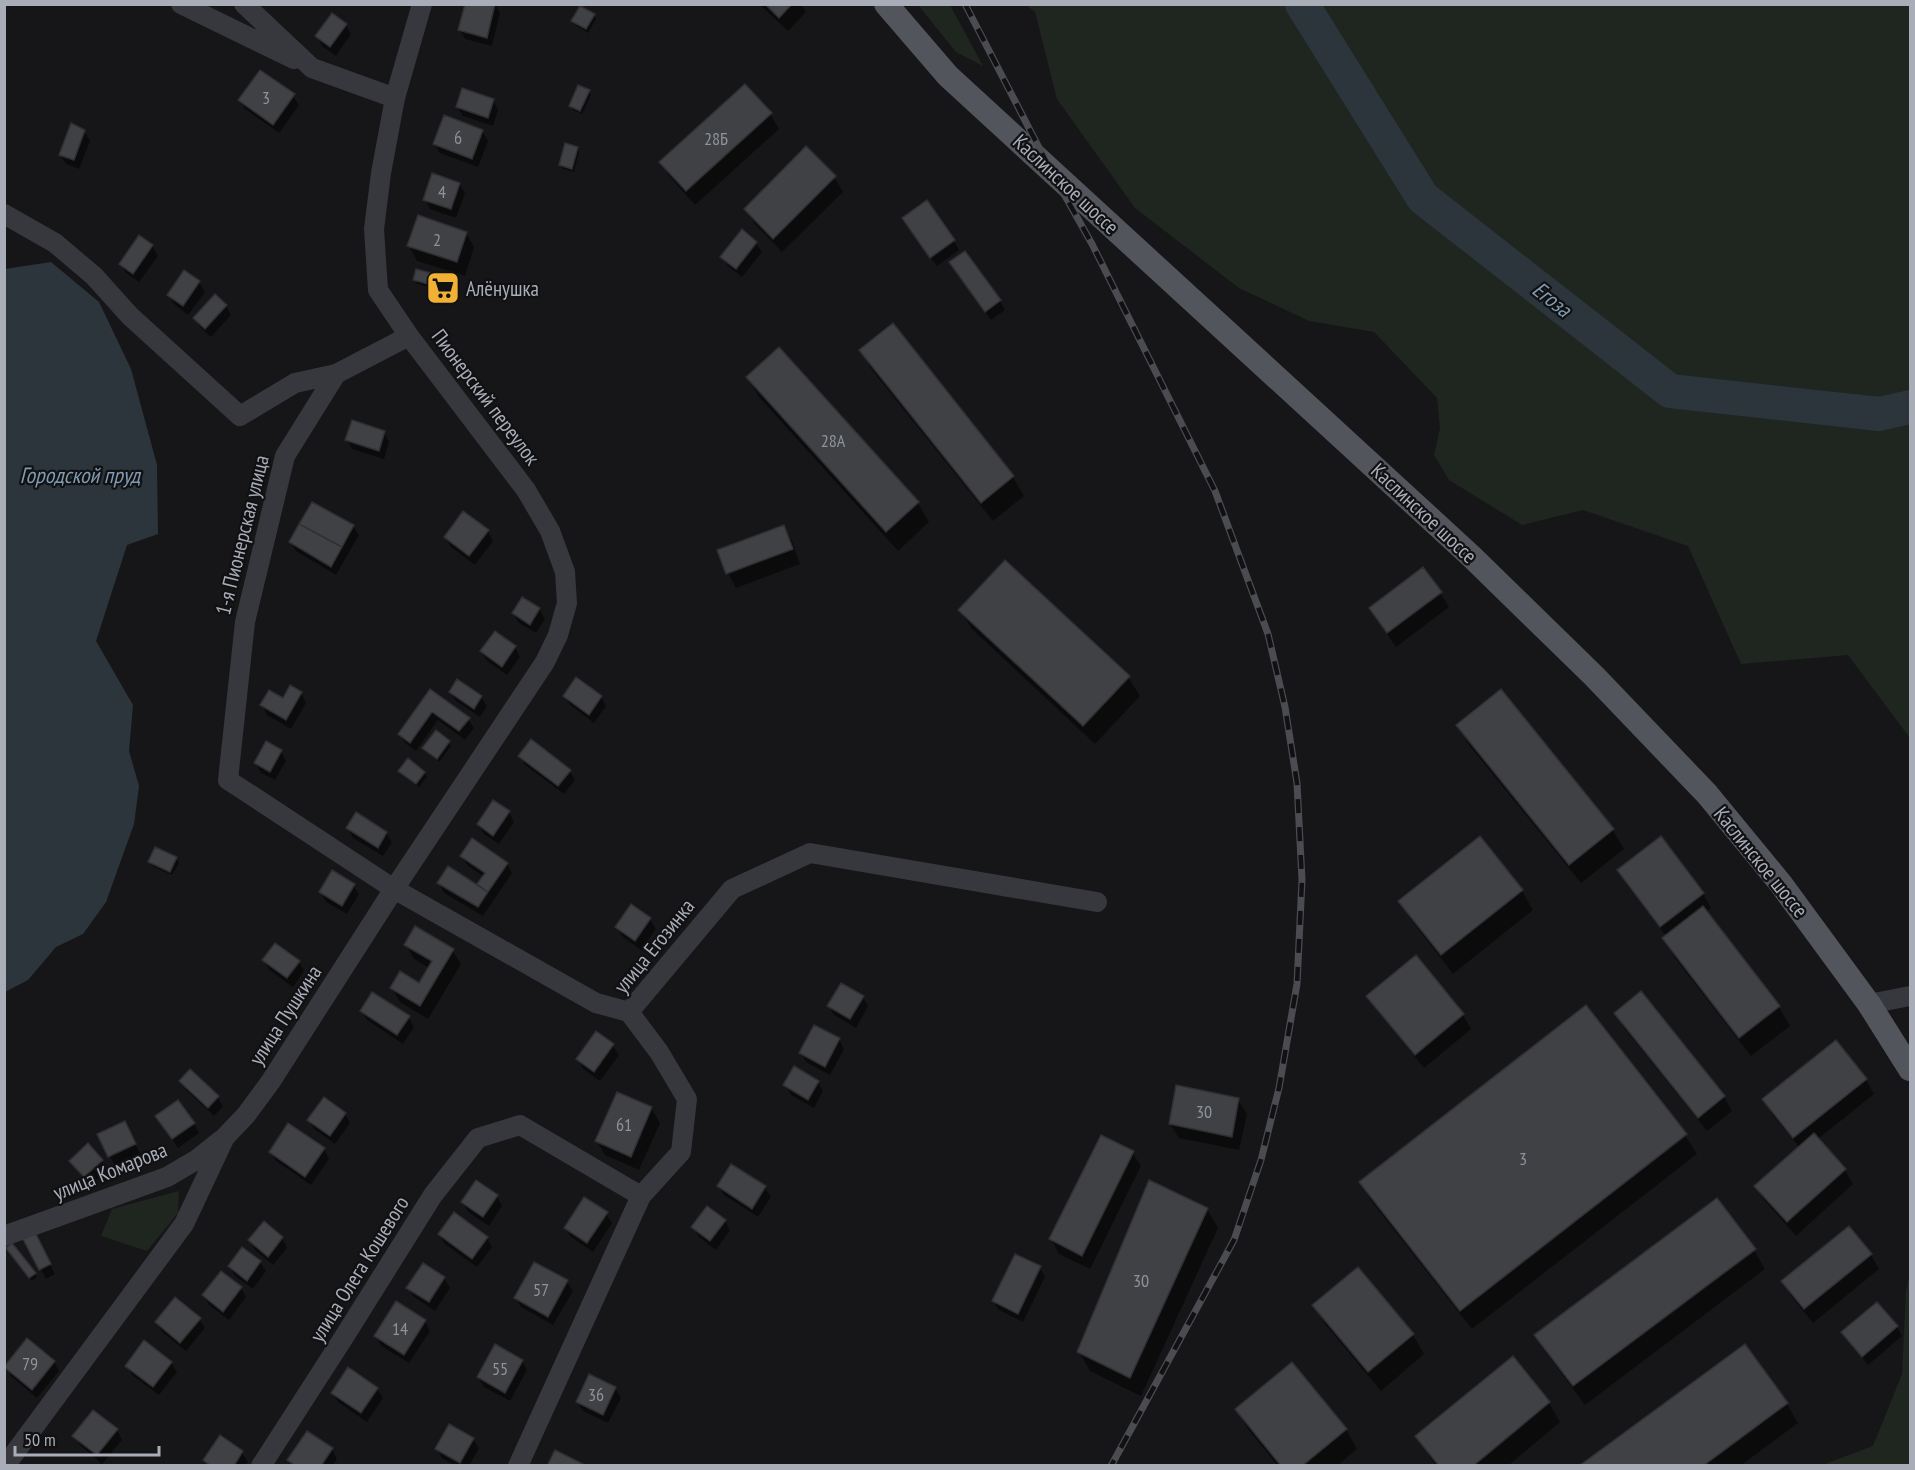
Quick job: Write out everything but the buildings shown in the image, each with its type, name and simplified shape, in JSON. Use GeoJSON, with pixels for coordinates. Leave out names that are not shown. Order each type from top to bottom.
{"type":"FeatureCollection","features":[{"type":"Feature","properties":{"kind":"main road","name":"Каслинское шоссе"},"geometry":{"type":"LineString","coordinates":[[886,4],[948,76],[1464,549],[1594,676],[1707,794],[1781,884],[1869,1004],[1911,1069]]}},
{"type":"Feature","properties":{"kind":"street"},"geometry":{"type":"LineString","coordinates":[[181,4],[312,68],[395,98]]}},
{"type":"Feature","properties":{"kind":"street"},"geometry":{"type":"LineString","coordinates":[[244,4],[312,68]]}},
{"type":"Feature","properties":{"kind":"street","name":"Пионерский переулок"},"geometry":{"type":"LineString","coordinates":[[422,4],[395,98],[381,173],[374,229],[378,290],[409,336],[526,490],[550,531],[565,572]]}},
{"type":"Feature","properties":{"kind":"street"},"geometry":{"type":"LineString","coordinates":[[4,214],[55,243],[94,276],[130,316],[240,416],[295,383],[336,374],[409,336]]}},
{"type":"Feature","properties":{"kind":"street","name":"1-я Пионерская улица"},"geometry":{"type":"LineString","coordinates":[[336,374],[285,456],[245,622],[228,780],[394,889]]}},
{"type":"Feature","properties":{"kind":"street","name":"улица Пушкина"},"geometry":{"type":"LineString","coordinates":[[5,1466],[184,1224],[225,1137],[246,1115],[271,1081],[394,889],[545,662],[558,635],[567,603],[565,572]]}},
{"type":"Feature","properties":{"kind":"street","name":"улица Егозинка"},"geometry":{"type":"LineString","coordinates":[[518,1466],[641,1196],[681,1152],[687,1099],[659,1052],[629,1012],[732,889],[810,853],[1097,902]]}},
{"type":"Feature","properties":{"kind":"street"},"geometry":{"type":"LineString","coordinates":[[394,889],[596,1003],[629,1012]]}},
{"type":"Feature","properties":{"kind":"street"},"geometry":{"type":"LineString","coordinates":[[1869,1004],[1911,996]]}},
{"type":"Feature","properties":{"kind":"street","name":"улица Олега Кошевого"},"geometry":{"type":"LineString","coordinates":[[261,1466],[433,1195],[478,1138],[520,1125],[641,1196]]}},
{"type":"Feature","properties":{"kind":"street","name":"улица Комарова"},"geometry":{"type":"LineString","coordinates":[[4,1236],[167,1177],[196,1160],[225,1137]]}},
{"type":"Feature","properties":{"kind":"shaded area"},"geometry":{"type":"Polygon","coordinates":[[[918,5],[950,5],[983,66],[956,52],[918,5]]]}},
{"type":"Feature","properties":{"kind":"shaded area"},"geometry":{"type":"Polygon","coordinates":[[[1026,5],[1910,5],[1910,738],[1848,655],[1741,664],[1688,546],[1583,510],[1522,525],[1449,480],[1434,455],[1440,428],[1437,398],[1374,332],[1309,321],[1239,288],[1135,208],[1057,99],[1035,12],[1026,5]]]}},
{"type":"Feature","properties":{"kind":"shaded area"},"geometry":{"type":"Polygon","coordinates":[[[179,1191],[178,1213],[147,1251],[101,1236],[112,1209],[179,1191]]]}},
{"type":"Feature","properties":{"kind":"shaded area"},"geometry":{"type":"Polygon","coordinates":[[[1910,1271],[1910,1465],[1822,1465],[1873,1446],[1902,1374],[1906,1292],[1910,1271]]]}},
{"type":"Feature","properties":{"kind":"water","name":"Городской пруд"},"geometry":{"type":"Polygon","coordinates":[[[51,262],[99,302],[131,369],[157,465],[158,534],[127,545],[96,641],[133,705],[129,751],[139,786],[134,824],[106,902],[83,934],[56,947],[28,980],[5,992],[5,269],[51,262]]]}},
{"type":"Feature","properties":{"kind":"waterway","name":"Егоза"},"geometry":{"type":"LineString","coordinates":[[1302,4],[1423,198],[1670,391],[1879,414],[1910,407]]}},
{"type":"Feature","properties":{"kind":"railway"},"geometry":{"type":"LineString","coordinates":[[965,4],[1050,169],[1092,244],[1215,491],[1268,634],[1285,707],[1297,783],[1302,880],[1297,984],[1279,1088],[1261,1160],[1234,1240],[1111,1466]]}},
{"type":"Feature","properties":{"kind":"place","name":"Алёнушка"},"geometry":{"type":"Point","coordinates":[443,288]}}]}
